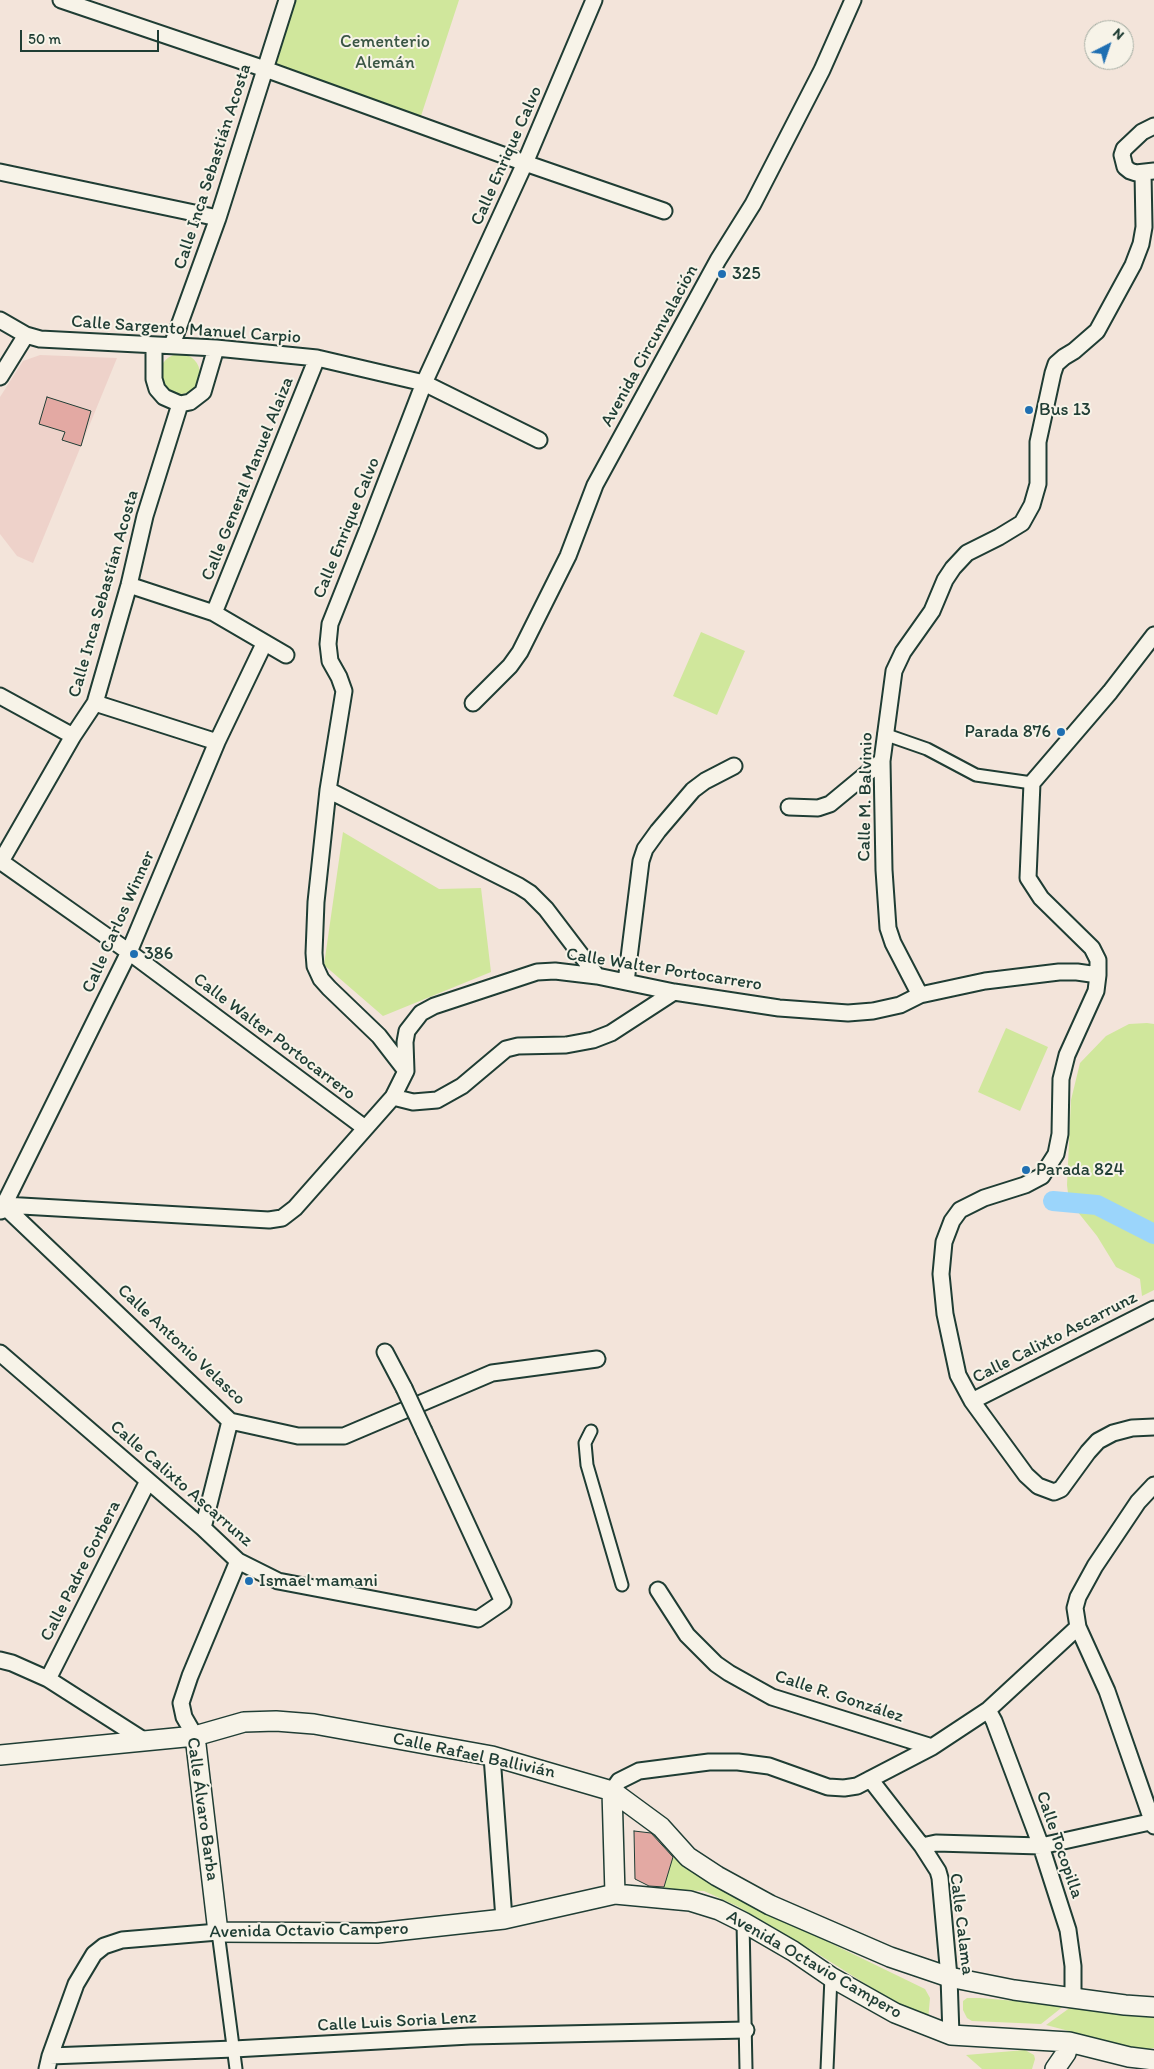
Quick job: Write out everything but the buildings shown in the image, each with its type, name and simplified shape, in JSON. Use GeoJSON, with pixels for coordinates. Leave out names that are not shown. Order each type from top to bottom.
{"type":"FeatureCollection","features":[{"type":"Feature","properties":{"kind":"street"},"geometry":{"type":"LineString","coordinates":[[62,0],[265,69],[664,211]]}},
{"type":"Feature","properties":{"kind":"street","name":"Calle Inca Sebastián Acosta"},"geometry":{"type":"LineString","coordinates":[[172,345],[218,218],[287,0]]}},
{"type":"Feature","properties":{"kind":"street","name":"Calle Enrique Calvo"},"geometry":{"type":"LineString","coordinates":[[406,1071],[379,1036],[328,988],[321,979],[316,966],[314,952],[316,902],[328,790],[344,692],[340,677],[330,661],[328,644],[330,624],[368,532],[424,383],[525,163],[594,0]]}},
{"type":"Feature","properties":{"kind":"street","name":"Avenida Circunvalación"},"geometry":{"type":"LineString","coordinates":[[473,703],[520,652],[568,556],[596,485],[718,260],[753,204],[822,70],[853,0]]}},
{"type":"Feature","properties":{"kind":"street"},"geometry":{"type":"LineString","coordinates":[[1148,172],[1130,171],[1126,167],[1122,155],[1124,149],[1142,132],[1154,126],[1154,136]]}},
{"type":"Feature","properties":{"kind":"street"},"geometry":{"type":"LineString","coordinates":[[0,172],[218,218]]}},
{"type":"Feature","properties":{"kind":"street","name":"Calle M. Balvinio"},"geometry":{"type":"LineString","coordinates":[[920,995],[893,943],[888,928],[884,870],[882,760],[894,671],[903,652],[932,611],[945,580],[953,568],[967,553],[999,538],[1022,523],[1032,505],[1038,484],[1038,442],[1053,372],[1056,364],[1097,331],[1133,265],[1141,244],[1144,228],[1148,172]]}},
{"type":"Feature","properties":{"kind":"street","name":"Calle Sargento Manuel Carpio"},"geometry":{"type":"LineString","coordinates":[[0,320],[40,339],[216,348],[317,358],[424,383],[539,440]]}},
{"type":"Feature","properties":{"kind":"street"},"geometry":{"type":"LineString","coordinates":[[0,377],[26,334]]}},
{"type":"Feature","properties":{"kind":"street"},"geometry":{"type":"LineString","coordinates":[[154,345],[153,374],[157,389],[164,397],[180,404],[190,402],[203,392],[216,348]]}},
{"type":"Feature","properties":{"kind":"street","name":"Calle General Manuel Alaiza"},"geometry":{"type":"LineString","coordinates":[[214,613],[317,358]]}},
{"type":"Feature","properties":{"kind":"street","name":"Calle Inca Sebastían Acosta"},"geometry":{"type":"LineString","coordinates":[[0,862],[73,736],[95,703],[129,585],[144,516],[180,404]]}},
{"type":"Feature","properties":{"kind":"street"},"geometry":{"type":"LineString","coordinates":[[129,585],[214,613],[264,644],[286,655]]}},
{"type":"Feature","properties":{"kind":"street"},"geometry":{"type":"LineString","coordinates":[[1154,635],[1110,692],[1032,783],[1028,878],[1041,898],[1092,948],[1098,960],[1096,991],[1067,1055],[1061,1079],[1060,1134],[1056,1154],[1050,1167],[1042,1176],[1026,1186],[984,1198],[960,1210],[952,1220],[944,1242],[941,1274],[950,1342],[958,1376],[972,1401],[1026,1475],[1038,1486],[1054,1492],[1062,1489],[1098,1441],[1114,1433],[1132,1428],[1154,1427]]}},
{"type":"Feature","properties":{"kind":"street","name":"Calle Carlos Winner"},"geometry":{"type":"LineString","coordinates":[[1,1207],[129,952],[217,742],[264,644]]}},
{"type":"Feature","properties":{"kind":"street"},"geometry":{"type":"LineString","coordinates":[[0,696],[73,736]]}},
{"type":"Feature","properties":{"kind":"street"},"geometry":{"type":"LineString","coordinates":[[95,703],[217,742]]}},
{"type":"Feature","properties":{"kind":"street"},"geometry":{"type":"LineString","coordinates":[[884,734],[927,749],[976,775],[1032,783]]}},
{"type":"Feature","properties":{"kind":"street"},"geometry":{"type":"LineString","coordinates":[[788,807],[818,808],[830,804],[882,760]]}},
{"type":"Feature","properties":{"kind":"street"},"geometry":{"type":"LineString","coordinates":[[626,982],[641,862],[646,849],[658,831],[693,790],[705,781],[734,766]]}},
{"type":"Feature","properties":{"kind":"street"},"geometry":{"type":"LineString","coordinates":[[328,790],[530,893],[546,910],[597,976]]}},
{"type":"Feature","properties":{"kind":"street","name":"Calle Walter Portocarrero"},"geometry":{"type":"LineString","coordinates":[[0,862],[129,952],[366,1128],[393,1097],[406,1071],[405,1042],[407,1031],[421,1013],[434,1006],[537,972],[555,971],[597,976],[674,992],[779,1008],[848,1013],[873,1011],[900,1005],[920,995],[985,981],[1040,974],[1076,972],[1098,975]]}},
{"type":"Feature","properties":{"kind":"street"},"geometry":{"type":"LineString","coordinates":[[393,1097],[413,1102],[437,1100],[462,1086],[506,1049],[518,1046],[566,1045],[593,1040],[610,1032],[674,992]]}},
{"type":"Feature","properties":{"kind":"street"},"geometry":{"type":"LineString","coordinates":[[1,1207],[269,1220],[282,1218],[295,1208],[366,1128]]}},
{"type":"Feature","properties":{"kind":"street","name":"Calle Antonio Velasco"},"geometry":{"type":"LineString","coordinates":[[1,1207],[230,1421],[298,1436],[344,1436],[492,1373],[597,1359]]}},
{"type":"Feature","properties":{"kind":"street","name":"Calle Calixto Ascarrunz"},"geometry":{"type":"LineString","coordinates":[[972,1401],[1154,1309]]}},
{"type":"Feature","properties":{"kind":"street","name":"Calle Calixto Ascarrunz"},"geometry":{"type":"LineString","coordinates":[[0,1353],[204,1528],[238,1561],[278,1581],[478,1619],[503,1602],[404,1388],[385,1352]]}},
{"type":"Feature","properties":{"kind":"street"},"geometry":{"type":"LineString","coordinates":[[204,1528],[230,1421]]}},
{"type":"Feature","properties":{"kind":"street"},"geometry":{"type":"LineString","coordinates":[[590,1431],[585,1443],[587,1465],[622,1585]]}},
{"type":"Feature","properties":{"kind":"street","name":"Calle Padre Gorbera"},"geometry":{"type":"LineString","coordinates":[[48,1679],[148,1481]]}},
{"type":"Feature","properties":{"kind":"street"},"geometry":{"type":"LineString","coordinates":[[922,1846],[936,1843],[1041,1846],[1154,1823],[1107,1691],[1078,1627],[1075,1608],[1078,1597],[1095,1566],[1138,1502],[1154,1485]]}},
{"type":"Feature","properties":{"kind":"street","name":"Calle Álvaro Barba"},"geometry":{"type":"LineString","coordinates":[[236,2069],[195,1736],[184,1717],[181,1703],[190,1676],[238,1561]]}},
{"type":"Feature","properties":{"kind":"street","name":"Calle R. González"},"geometry":{"type":"LineString","coordinates":[[658,1590],[687,1635],[716,1664],[736,1677],[772,1697],[932,1747]]}},
{"type":"Feature","properties":{"kind":"street"},"geometry":{"type":"LineString","coordinates":[[615,1894],[612,1791],[619,1781],[629,1775],[639,1771],[709,1762],[738,1762],[768,1766],[797,1777],[836,1787],[857,1786],[932,1747],[988,1710],[1078,1627]]}},
{"type":"Feature","properties":{"kind":"street"},"geometry":{"type":"LineString","coordinates":[[0,1660],[12,1663],[48,1679],[145,1741]]}},
{"type":"Feature","properties":{"kind":"street","name":"Calle Tocopilla"},"geometry":{"type":"LineString","coordinates":[[988,1710],[994,1721],[1041,1846],[1068,1930],[1073,1966],[1073,1997]]}},
{"type":"Feature","properties":{"kind":"street","name":"Calle Rafael Ballivián"},"geometry":{"type":"LineString","coordinates":[[0,1755],[195,1736],[244,1722],[285,1722],[314,1724],[492,1756],[612,1791]]}},
{"type":"Feature","properties":{"kind":"street"},"geometry":{"type":"LineString","coordinates":[[492,1756],[504,1919]]}},
{"type":"Feature","properties":{"kind":"street","name":"Calle Calama"},"geometry":{"type":"LineString","coordinates":[[870,1779],[922,1846],[938,1871],[949,1977],[951,2035]]}},
{"type":"Feature","properties":{"kind":"street"},"geometry":{"type":"LineString","coordinates":[[612,1791],[660,1827],[688,1857],[716,1876],[770,1905],[890,1958],[949,1977],[1014,1990],[1125,2005],[1154,2007]]}},
{"type":"Feature","properties":{"kind":"street","name":"Avenida Octavio Campero"},"geometry":{"type":"LineString","coordinates":[[49,2062],[76,1984],[94,1954],[104,1946],[122,1940],[218,1932],[377,1933],[504,1919],[615,1894],[690,1901],[719,1910],[793,1951],[831,1977],[895,2013],[951,2035],[1069,2042],[1129,2057],[1154,2060]]}},
{"type":"Feature","properties":{"kind":"street"},"geometry":{"type":"LineString","coordinates":[[743,1922],[746,2069]]}},
{"type":"Feature","properties":{"kind":"street"},"geometry":{"type":"LineString","coordinates":[[828,2069],[831,1977]]}},
{"type":"Feature","properties":{"kind":"street","name":"Calle Luis Soria Lenz"},"geometry":{"type":"LineString","coordinates":[[49,2062],[234,2049],[470,2036],[746,2030]]}},
{"type":"Feature","properties":{"kind":"street"},"geometry":{"type":"LineString","coordinates":[[1055,2069],[1066,2053],[1069,2042]]}},
{"type":"Feature","properties":{"kind":"shaded area"},"geometry":{"type":"Polygon","coordinates":[[[40,355],[117,358],[33,563],[17,556],[0,534],[0,397],[23,361],[40,355]]]}},
{"type":"Feature","properties":{"kind":"green space","name":"Cementerio Alemán"},"geometry":{"type":"Polygon","coordinates":[[[294,0],[459,0],[420,119],[272,69],[294,0]]]}},
{"type":"Feature","properties":{"kind":"green space"},"geometry":{"type":"Polygon","coordinates":[[[180,354],[194,360],[200,374],[194,388],[180,394],[166,388],[160,374],[166,360],[180,354]]]}},
{"type":"Feature","properties":{"kind":"green space"},"geometry":{"type":"Polygon","coordinates":[[[701,632],[745,651],[717,715],[673,696],[701,632]]]}},
{"type":"Feature","properties":{"kind":"green space"},"geometry":{"type":"Polygon","coordinates":[[[343,832],[439,889],[481,888],[491,972],[383,1016],[324,965],[343,832]]]}},
{"type":"Feature","properties":{"kind":"green space"},"geometry":{"type":"Polygon","coordinates":[[[1129,1024],[1154,1024],[1154,1290],[1142,1296],[1140,1279],[1116,1267],[1097,1236],[1069,1201],[1067,1185],[1071,1100],[1080,1063],[1106,1036],[1129,1024]]]}},
{"type":"Feature","properties":{"kind":"green space"},"geometry":{"type":"Polygon","coordinates":[[[1006,1028],[1048,1047],[1020,1111],[978,1092],[1006,1028]]]}},
{"type":"Feature","properties":{"kind":"green space"},"geometry":{"type":"Polygon","coordinates":[[[673,1857],[752,1905],[925,1989],[930,1998],[928,2020],[891,2000],[737,1906],[704,1891],[679,1890],[662,1892],[673,1857]]]}},
{"type":"Feature","properties":{"kind":"green space"},"geometry":{"type":"Polygon","coordinates":[[[967,1998],[1065,2005],[1041,2024],[972,2021],[967,2018],[963,2010],[963,2001],[967,1998]]]}},
{"type":"Feature","properties":{"kind":"green space"},"geometry":{"type":"Polygon","coordinates":[[[1071,2007],[1154,2016],[1154,2048],[1142,2050],[1046,2025],[1071,2007]]]}},
{"type":"Feature","properties":{"kind":"green space"},"geometry":{"type":"Polygon","coordinates":[[[1025,2050],[1034,2055],[1035,2059],[1032,2069],[982,2069],[966,2055],[1025,2050]]]}},
{"type":"Feature","properties":{"kind":"waterway"},"geometry":{"type":"LineString","coordinates":[[1053,1201],[1097,1205],[1154,1234]]}},
{"type":"Feature","properties":{"kind":"place","name":"325"},"geometry":{"type":"Point","coordinates":[722,274]}},
{"type":"Feature","properties":{"kind":"place","name":"Bus 13"},"geometry":{"type":"Point","coordinates":[1029,410]}},
{"type":"Feature","properties":{"kind":"place","name":"Parada 876"},"geometry":{"type":"Point","coordinates":[1061,732]}},
{"type":"Feature","properties":{"kind":"place","name":"386"},"geometry":{"type":"Point","coordinates":[134,954]}},
{"type":"Feature","properties":{"kind":"place","name":"Parada 824"},"geometry":{"type":"Point","coordinates":[1026,1170]}},
{"type":"Feature","properties":{"kind":"place","name":"Ismael mamani"},"geometry":{"type":"Point","coordinates":[249,1581]}}]}
